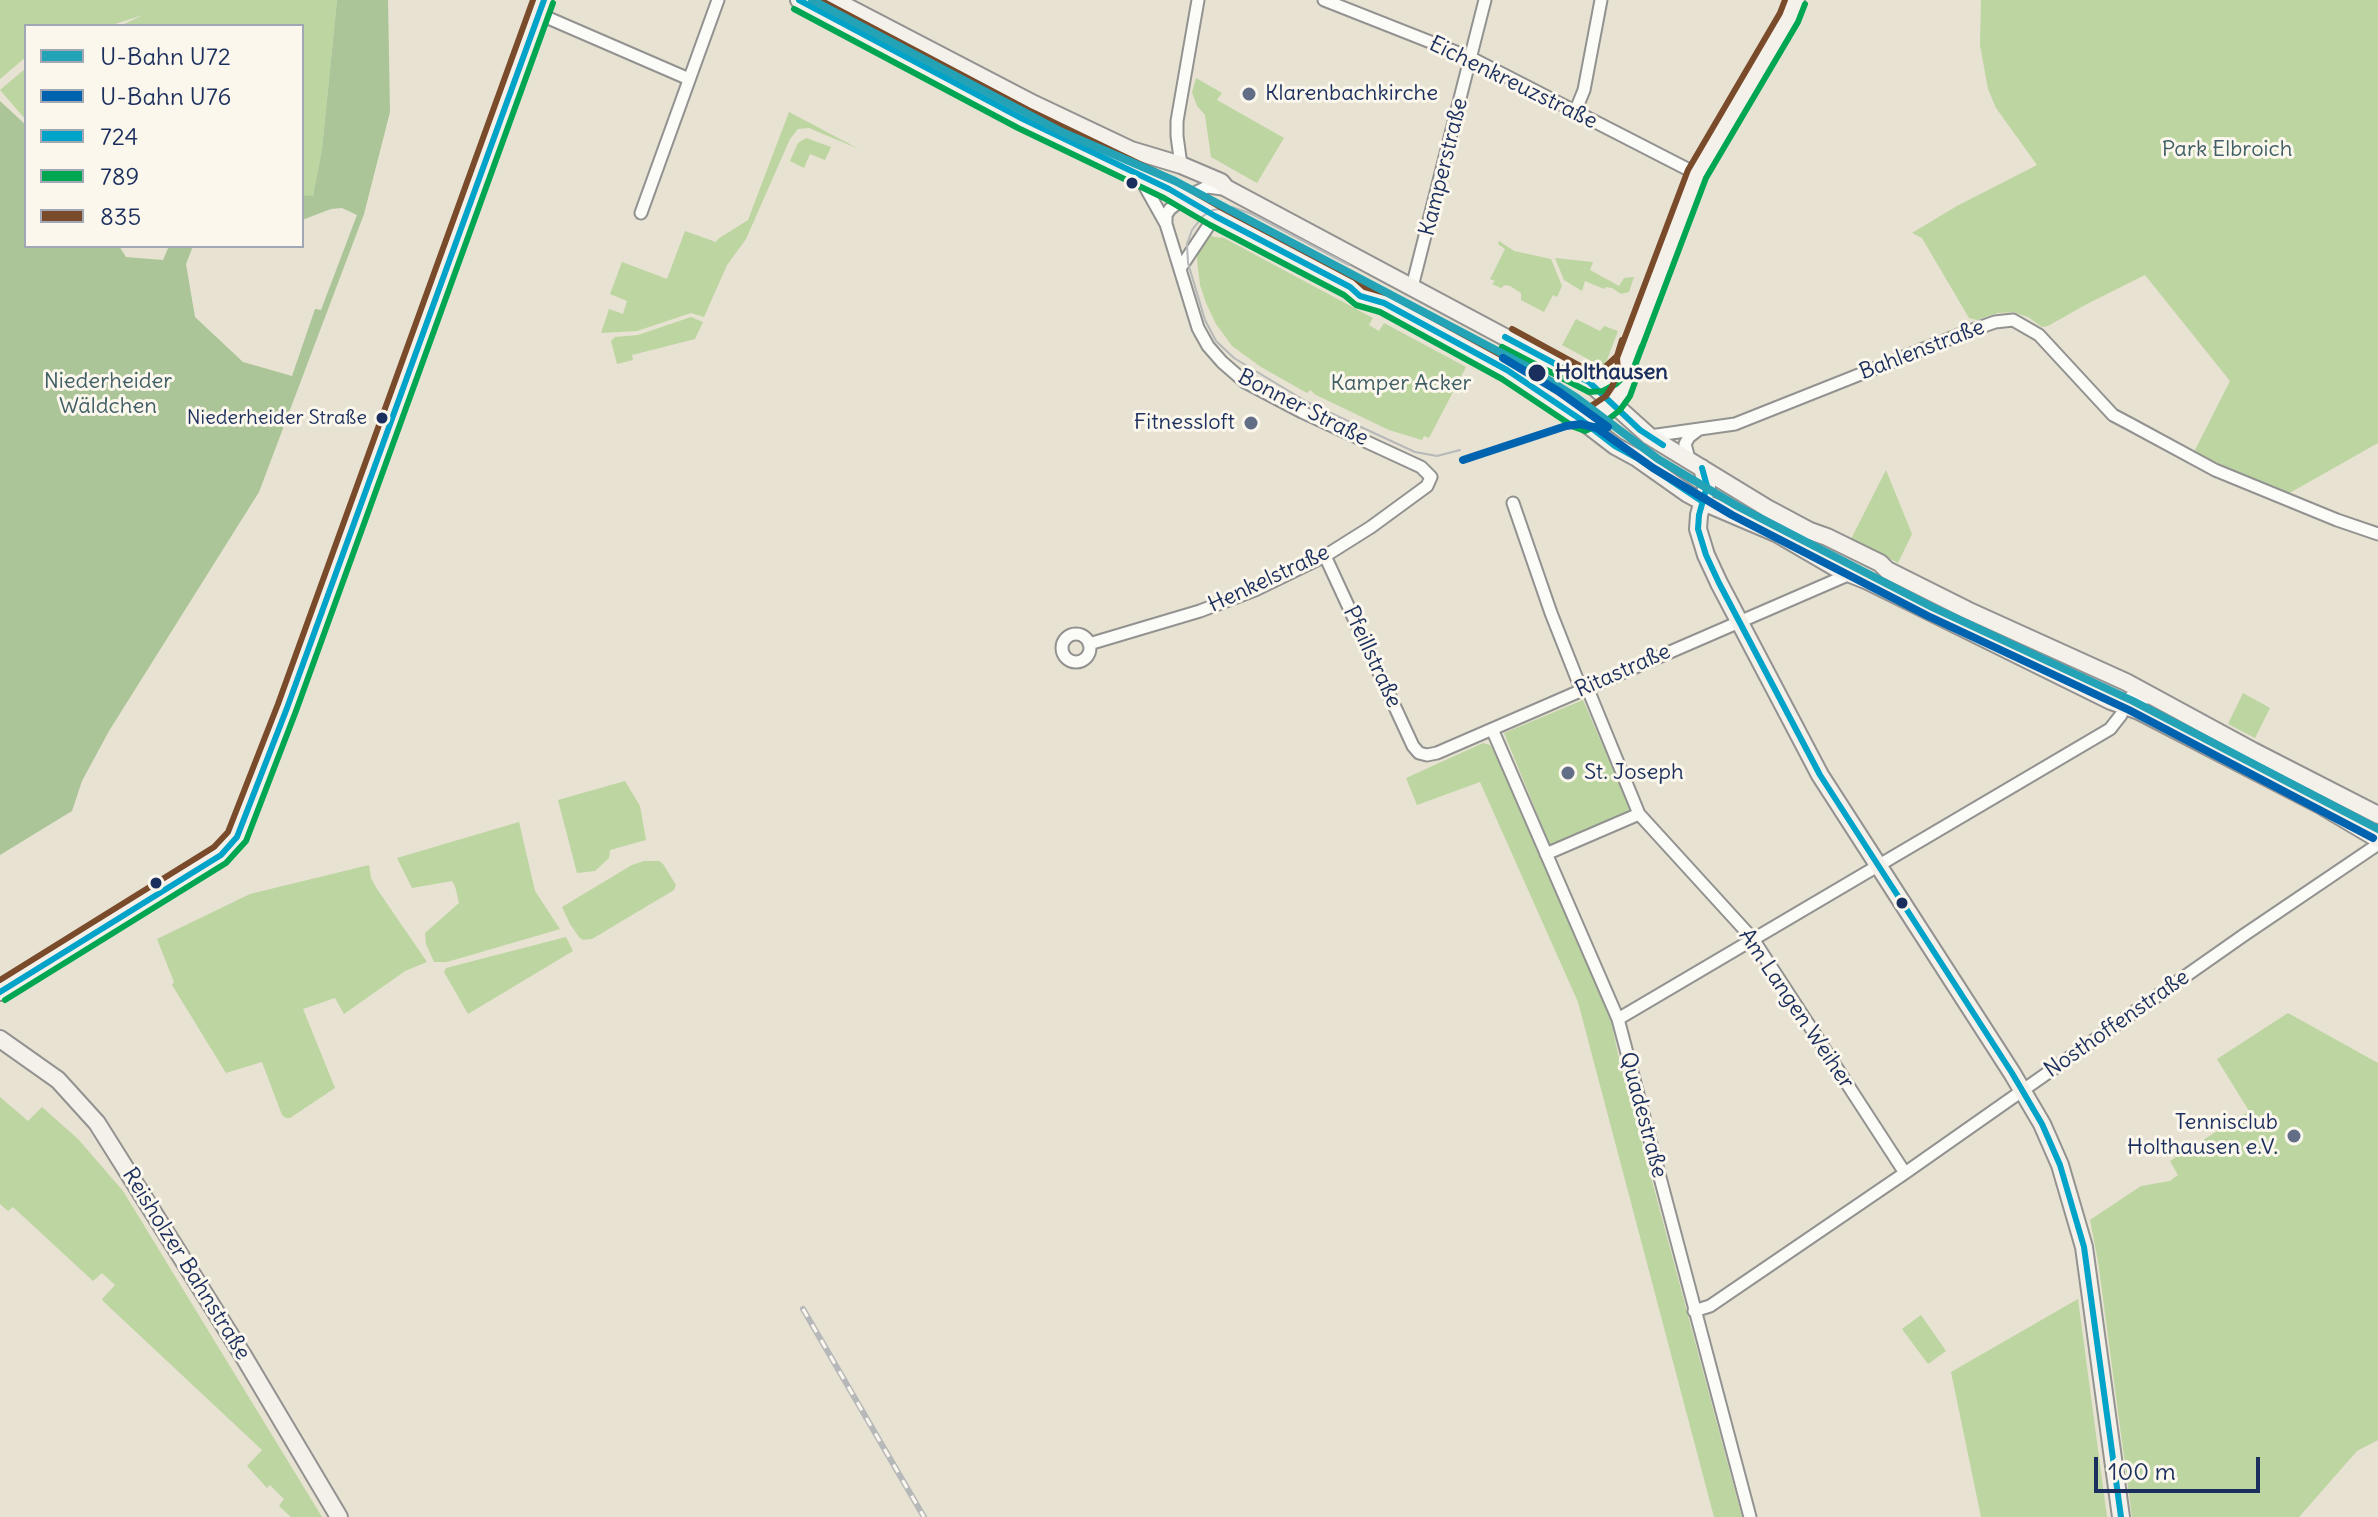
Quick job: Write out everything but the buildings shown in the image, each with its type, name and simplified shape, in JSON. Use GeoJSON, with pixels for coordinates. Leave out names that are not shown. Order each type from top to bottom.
{"type":"FeatureCollection","features":[{"type":"Feature","properties":{"kind":"main road"},"geometry":{"type":"LineString","coordinates":[[799,0],[1023,119],[1184,198],[1350,287],[1360,296],[1384,303],[1509,371],[1615,446],[1703,502],[1778,534],[1823,561],[2180,731],[2307,797],[2378,840]]}},
{"type":"Feature","properties":{"kind":"main road"},"geometry":{"type":"LineString","coordinates":[[1589,382],[1605,380],[1626,362],[1697,174],[1796,0]]}},
{"type":"Feature","properties":{"kind":"main road"},"geometry":{"type":"LineString","coordinates":[[845,2],[1034,104],[1131,150],[1181,165],[1221,182],[1226,188],[1589,382],[1649,436],[1767,508],[1880,563],[1887,570]]}},
{"type":"Feature","properties":{"kind":"main road"},"geometry":{"type":"LineString","coordinates":[[1,993],[221,855],[237,837],[287,708],[542,7]]}},
{"type":"Feature","properties":{"kind":"main road"},"geometry":{"type":"LineString","coordinates":[[1350,287],[1364,290],[1374,286],[1377,276],[1373,266]]}},
{"type":"Feature","properties":{"kind":"main road"},"geometry":{"type":"LineString","coordinates":[[1580,419],[1593,419],[1613,403],[1621,392],[1628,372],[1626,362]]}},
{"type":"Feature","properties":{"kind":"main road"},"geometry":{"type":"LineString","coordinates":[[1696,463],[1707,486],[1698,529],[1710,566],[1820,775],[2023,1091],[2060,1165],[2082,1240],[2121,1517]]}},
{"type":"Feature","properties":{"kind":"main road"},"geometry":{"type":"LineString","coordinates":[[1850,574],[1867,564],[1887,570],[2160,699],[2378,815]]}},
{"type":"Feature","properties":{"kind":"main road"},"geometry":{"type":"LineString","coordinates":[[2076,683],[2097,686],[2102,681],[2102,672]]}},
{"type":"Feature","properties":{"kind":"main road","name":"Reisholzer Bahnstraße"},"geometry":{"type":"LineString","coordinates":[[2,1037],[58,1080],[97,1123],[260,1383],[339,1517]]}},
{"type":"Feature","properties":{"kind":"street"},"geometry":{"type":"LineString","coordinates":[[641,213],[718,0]]}},
{"type":"Feature","properties":{"kind":"street"},"geometry":{"type":"LineString","coordinates":[[1181,165],[1177,121],[1198,0]]}},
{"type":"Feature","properties":{"kind":"street","name":"Eichenkreuzstraße"},"geometry":{"type":"LineString","coordinates":[[1324,0],[1471,58],[1697,174]]}},
{"type":"Feature","properties":{"kind":"street","name":"Kamperstraße"},"geometry":{"type":"LineString","coordinates":[[1412,287],[1485,0]]}},
{"type":"Feature","properties":{"kind":"street"},"geometry":{"type":"LineString","coordinates":[[1575,112],[1584,90],[1601,0]]}},
{"type":"Feature","properties":{"kind":"street"},"geometry":{"type":"LineString","coordinates":[[845,2],[854,28]]}},
{"type":"Feature","properties":{"kind":"street"},"geometry":{"type":"LineString","coordinates":[[542,7],[689,79]]}},
{"type":"Feature","properties":{"kind":"street","name":"Bonner Straße"},"geometry":{"type":"LineString","coordinates":[[1138,174],[1166,224],[1198,328],[1213,353],[1245,382],[1421,467],[1429,473],[1431,480]]}},
{"type":"Feature","properties":{"kind":"street"},"geometry":{"type":"LineString","coordinates":[[1166,224],[1170,209],[1184,198],[1207,187],[1226,188]]}},
{"type":"Feature","properties":{"kind":"street"},"geometry":{"type":"LineString","coordinates":[[1181,267],[1215,216]]}},
{"type":"Feature","properties":{"kind":"street","name":"Bahlenstraße"},"geometry":{"type":"LineString","coordinates":[[1649,436],[1735,424],[1964,333],[1995,322],[2013,320],[2039,335],[2113,415],[2215,470],[2378,534]]}},
{"type":"Feature","properties":{"kind":"street"},"geometry":{"type":"LineString","coordinates":[[1696,463],[1685,444],[1699,429]]}},
{"type":"Feature","properties":{"kind":"street","name":"Henkelstraße"},"geometry":{"type":"LineString","coordinates":[[1089,644],[1227,602],[1325,556],[1424,489],[1431,480]]}},
{"type":"Feature","properties":{"kind":"street","name":"Am Langen Weiher"},"geometry":{"type":"LineString","coordinates":[[1513,503],[1551,613],[1639,814],[1753,939],[1905,1173]]}},
{"type":"Feature","properties":{"kind":"street","name":"Pfeillstraße"},"geometry":{"type":"LineString","coordinates":[[1325,556],[1413,746],[1423,755]]}},
{"type":"Feature","properties":{"kind":"street"},"geometry":{"type":"LineString","coordinates":[[1823,561],[1829,574],[1823,585]]}},
{"type":"Feature","properties":{"kind":"street","name":"Ritastraße"},"geometry":{"type":"LineString","coordinates":[[1423,755],[1437,753],[1850,574]]}},
{"type":"Feature","properties":{"kind":"street"},"geometry":{"type":"LineString","coordinates":[[1618,1019],[2110,729],[2128,699],[2135,694],[2160,699]]}},
{"type":"Feature","properties":{"kind":"street","name":"Quadestraße"},"geometry":{"type":"LineString","coordinates":[[1492,729],[1618,1019],[1750,1517]]}},
{"type":"Feature","properties":{"kind":"street"},"geometry":{"type":"LineString","coordinates":[[1546,854],[1639,814]]}},
{"type":"Feature","properties":{"kind":"street","name":"Nosthoffenstraße"},"geometry":{"type":"LineString","coordinates":[[1694,1311],[1710,1306],[1905,1173],[2374,847],[2378,840]]}},
{"type":"Feature","properties":{"kind":"green space"},"geometry":{"type":"Polygon","coordinates":[[[0,0],[337,0],[322,149],[313,197],[304,195],[304,24],[124,24],[143,15],[115,24],[24,24],[24,59],[0,79],[0,0]]]}},
{"type":"Feature","properties":{"kind":"green space","name":"Niederheider Wäldchen"},"geometry":{"type":"Polygon","coordinates":[[[337,0],[388,0],[390,112],[364,214],[259,492],[109,731],[82,781],[72,811],[0,855],[0,101],[24,123],[24,248],[120,248],[126,257],[163,260],[168,248],[192,248],[186,264],[195,317],[243,362],[292,376],[315,309],[321,310],[357,215],[342,208],[304,219],[304,195],[313,196],[322,149],[337,0]]]}},
{"type":"Feature","properties":{"kind":"green space","name":"Park Elbroich"},"geometry":{"type":"Polygon","coordinates":[[[1981,0],[2378,0],[2378,443],[2286,495],[2194,452],[2230,381],[2145,275],[2048,326],[2042,327],[2028,317],[2013,312],[1977,320],[1969,318],[1922,238],[1912,233],[2037,165],[1996,108],[1988,89],[1980,45],[1981,0]]]}},
{"type":"Feature","properties":{"kind":"green space"},"geometry":{"type":"Polygon","coordinates":[[[24,70],[24,118],[0,90],[24,70]]]}},
{"type":"Feature","properties":{"kind":"green space"},"geometry":{"type":"Polygon","coordinates":[[[1196,78],[1222,93],[1217,100],[1284,138],[1257,183],[1211,157],[1205,115],[1197,106],[1192,92],[1196,78]]]}},
{"type":"Feature","properties":{"kind":"green space"},"geometry":{"type":"Polygon","coordinates":[[[789,112],[859,149],[809,128],[798,129],[790,139],[746,239],[727,265],[704,317],[691,313],[637,331],[601,333],[609,309],[623,314],[627,301],[610,294],[622,262],[667,279],[685,231],[716,242],[748,220],[789,112]]]}},
{"type":"Feature","properties":{"kind":"green space"},"geometry":{"type":"Polygon","coordinates":[[[806,138],[831,147],[825,160],[810,154],[804,168],[790,161],[798,143],[806,138]]]}},
{"type":"Feature","properties":{"kind":"green space","name":"Kamper Acker"},"geometry":{"type":"Polygon","coordinates":[[[1207,232],[1224,238],[1373,318],[1369,325],[1379,331],[1384,323],[1466,367],[1429,438],[1424,436],[1422,440],[1389,430],[1310,390],[1307,393],[1232,346],[1216,324],[1200,285],[1198,251],[1207,232]]]}},
{"type":"Feature","properties":{"kind":"green space"},"geometry":{"type":"Polygon","coordinates":[[[1499,241],[1514,251],[1551,259],[1562,286],[1544,312],[1521,300],[1521,293],[1510,286],[1501,288],[1492,284],[1495,281],[1490,279],[1505,249],[1498,244],[1499,241]]]}},
{"type":"Feature","properties":{"kind":"green space"},"geometry":{"type":"Polygon","coordinates":[[[1555,258],[1593,262],[1590,270],[1619,286],[1624,278],[1634,277],[1629,292],[1621,294],[1612,288],[1604,289],[1585,281],[1582,291],[1564,280],[1555,258]]]}},
{"type":"Feature","properties":{"kind":"green space"},"geometry":{"type":"Polygon","coordinates":[[[691,317],[703,322],[695,339],[632,355],[633,360],[617,364],[611,341],[615,337],[638,335],[691,317]]]}},
{"type":"Feature","properties":{"kind":"green space"},"geometry":{"type":"Polygon","coordinates":[[[1576,319],[1600,331],[1604,326],[1618,331],[1605,365],[1599,365],[1562,345],[1576,319]]]}},
{"type":"Feature","properties":{"kind":"green space"},"geometry":{"type":"Polygon","coordinates":[[[1886,470],[1912,534],[1898,563],[1851,539],[1886,470]]]}},
{"type":"Feature","properties":{"kind":"green space"},"geometry":{"type":"Polygon","coordinates":[[[2243,693],[2270,708],[2255,738],[2228,724],[2243,693]]]}},
{"type":"Feature","properties":{"kind":"green space"},"geometry":{"type":"Polygon","coordinates":[[[1583,700],[1633,815],[1551,848],[1504,733],[1583,700]]]}},
{"type":"Feature","properties":{"kind":"green space"},"geometry":{"type":"Polygon","coordinates":[[[1483,743],[1490,745],[1500,762],[1609,1011],[1742,1517],[1714,1517],[1578,1002],[1480,782],[1417,805],[1406,778],[1483,743]]]}},
{"type":"Feature","properties":{"kind":"green space"},"geometry":{"type":"Polygon","coordinates":[[[625,781],[640,806],[646,840],[610,850],[609,858],[595,871],[577,873],[558,800],[625,781]]]}},
{"type":"Feature","properties":{"kind":"green space"},"geometry":{"type":"Polygon","coordinates":[[[519,822],[535,891],[560,929],[447,962],[434,962],[425,933],[459,903],[455,886],[452,881],[412,888],[397,858],[519,822]]]}},
{"type":"Feature","properties":{"kind":"green space"},"geometry":{"type":"Polygon","coordinates":[[[644,861],[663,864],[676,885],[674,890],[592,939],[579,937],[562,907],[644,861]]]}},
{"type":"Feature","properties":{"kind":"green space"},"geometry":{"type":"Polygon","coordinates":[[[369,865],[377,889],[427,962],[405,971],[344,1014],[335,998],[303,1009],[335,1088],[286,1118],[282,1115],[262,1062],[226,1073],[172,985],[174,982],[157,939],[250,894],[369,865]]]}},
{"type":"Feature","properties":{"kind":"green space"},"geometry":{"type":"Polygon","coordinates":[[[566,937],[573,951],[468,1014],[444,972],[446,968],[566,937]]]}},
{"type":"Feature","properties":{"kind":"green space"},"geometry":{"type":"Polygon","coordinates":[[[2288,1013],[2378,1063],[2378,1440],[2357,1451],[2299,1517],[2132,1517],[2090,1220],[2141,1186],[2170,1181],[2178,1175],[2170,1161],[2249,1111],[2217,1059],[2288,1013]]]}},
{"type":"Feature","properties":{"kind":"green space"},"geometry":{"type":"Polygon","coordinates":[[[0,1097],[28,1121],[42,1107],[78,1139],[123,1191],[322,1517],[291,1517],[279,1506],[284,1499],[270,1485],[267,1488],[247,1466],[262,1450],[104,1302],[102,1299],[115,1285],[102,1273],[93,1281],[13,1207],[8,1211],[0,1204],[0,1097]]]}},
{"type":"Feature","properties":{"kind":"green space"},"geometry":{"type":"Polygon","coordinates":[[[2078,1299],[2107,1517],[1981,1517],[1951,1372],[2078,1299]]]}},
{"type":"Feature","properties":{"kind":"green space"},"geometry":{"type":"Polygon","coordinates":[[[1921,1315],[1946,1351],[1928,1364],[1902,1329],[1921,1315]]]}},
{"type":"Feature","properties":{"kind":"tram line"},"geometry":{"type":"LineString","coordinates":[[1349,265],[1252,214],[1232,207],[1213,210],[1203,216],[1192,230],[1187,244],[1188,263],[1205,320],[1216,341],[1234,358],[1307,402],[1415,452],[1437,456],[1460,450]]}},
{"type":"Feature","properties":{"kind":"railway"},"geometry":{"type":"LineString","coordinates":[[803,1309],[924,1517]]}},
{"type":"Feature","properties":{"kind":"metro line","name":"U72"},"geometry":{"type":"LineString","coordinates":[[812,0],[1062,132],[1175,181],[1528,367],[1577,398],[1658,459],[1737,506],[1932,607],[2133,701],[2378,829]]}},
{"type":"Feature","properties":{"kind":"metro line","name":"U76"},"geometry":{"type":"LineString","coordinates":[[1503,358],[1558,391],[1608,427]]}},
{"type":"Feature","properties":{"kind":"metro line","name":"U76"},"geometry":{"type":"LineString","coordinates":[[1463,460],[1566,426],[1581,424],[1597,428],[1653,468],[1732,515],[1928,616],[2129,710],[2373,838]]}},
{"type":"Feature","properties":{"kind":"transit line","name":"835"},"geometry":{"type":"LineString","coordinates":[[0,980],[214,847],[228,832],[278,704],[533,0]]}},
{"type":"Feature","properties":{"kind":"transit line","name":"724"},"geometry":{"type":"LineString","coordinates":[[0,992],[221,855],[237,837],[287,708],[544,0]]}},
{"type":"Feature","properties":{"kind":"transit line","name":"724"},"geometry":{"type":"LineString","coordinates":[[799,0],[1023,119],[1169,189],[1350,287],[1360,296],[1384,303],[1507,370],[1615,446],[1703,502]]}},
{"type":"Feature","properties":{"kind":"transit line","name":"835"},"geometry":{"type":"LineString","coordinates":[[820,0],[1028,110],[1173,180],[1355,278],[1365,287],[1389,294],[1512,361],[1585,410],[1606,396],[1612,387],[1618,371],[1617,358],[1688,170],[1785,0]]}},
{"type":"Feature","properties":{"kind":"transit line","name":"789"},"geometry":{"type":"LineString","coordinates":[[5,1000],[226,863],[246,841],[553,3]]}},
{"type":"Feature","properties":{"kind":"transit line","name":"789"},"geometry":{"type":"LineString","coordinates":[[794,9],[1018,128],[1164,198],[1344,295],[1356,305],[1380,312],[1502,379],[1574,427],[1585,431],[1605,422],[1620,410],[1630,396],[1638,374],[1636,363],[1706,178],[1798,22],[1805,4]]}},
{"type":"Feature","properties":{"kind":"transit line","name":"835"},"geometry":{"type":"LineString","coordinates":[[1512,329],[1591,372],[1604,368],[1617,356],[1622,340]]}},
{"type":"Feature","properties":{"kind":"transit line","name":"724"},"geometry":{"type":"LineString","coordinates":[[1505,337],[1589,382],[1640,430],[1663,445]]}},
{"type":"Feature","properties":{"kind":"transit line","name":"789"},"geometry":{"type":"LineString","coordinates":[[1502,347],[1589,392],[1603,391],[1616,384],[1634,367],[1642,346]]}},
{"type":"Feature","properties":{"kind":"transit line","name":"724"},"geometry":{"type":"LineString","coordinates":[[1702,468],[1707,486],[1698,529],[1719,583],[1820,775],[2012,1073],[2042,1124],[2060,1165],[2084,1247],[2121,1517]]}},
{"type":"Feature","properties":{"kind":"place","name":"Klarenbachkirche"},"geometry":{"type":"Point","coordinates":[1249,94]}},
{"type":"Feature","properties":{"kind":"place","name":"Holthausen"},"geometry":{"type":"Point","coordinates":[1537,373]}},
{"type":"Feature","properties":{"kind":"place","name":"Niederheider Straße"},"geometry":{"type":"Point","coordinates":[382,418]}},
{"type":"Feature","properties":{"kind":"place","name":"Fitnessloft"},"geometry":{"type":"Point","coordinates":[1251,423]}},
{"type":"Feature","properties":{"kind":"place","name":"St. Joseph"},"geometry":{"type":"Point","coordinates":[1568,773]}},
{"type":"Feature","properties":{"kind":"place","name":"Tennisclub Holthausen e.V."},"geometry":{"type":"Point","coordinates":[2294,1136]}}]}
